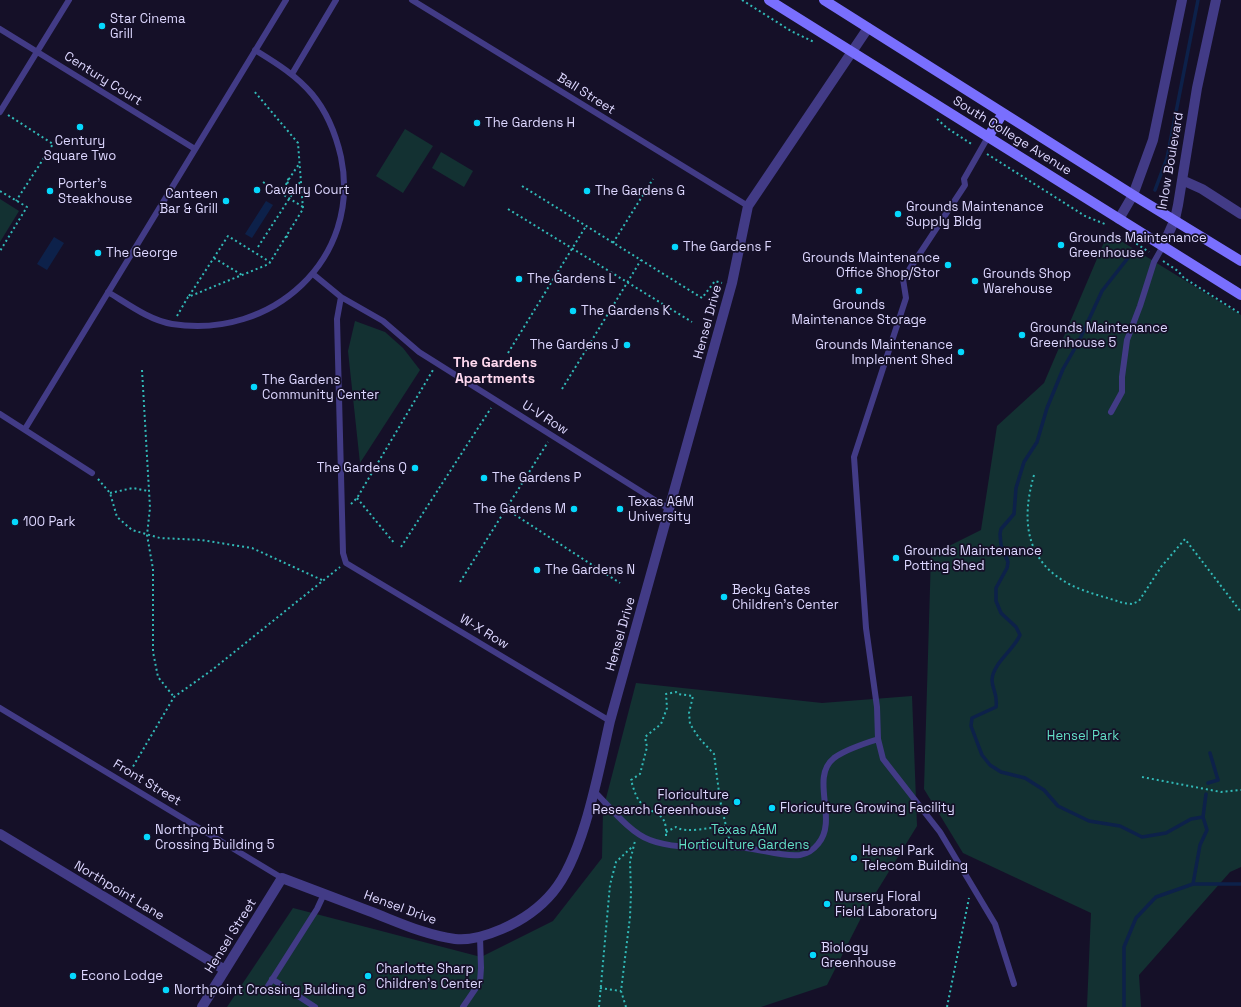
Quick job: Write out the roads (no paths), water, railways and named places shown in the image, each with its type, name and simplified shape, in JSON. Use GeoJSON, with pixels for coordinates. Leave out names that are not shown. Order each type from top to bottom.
{"type":"FeatureCollection","features":[{"type":"Feature","properties":{"kind":"main road","name":"South College Avenue"},"geometry":{"type":"LineString","coordinates":[[769,0],[1241,295]]}},
{"type":"Feature","properties":{"kind":"main road","name":"South College Avenue"},"geometry":{"type":"LineString","coordinates":[[824,0],[1133,195],[1175,219],[1241,261]]}},
{"type":"Feature","properties":{"kind":"main road"},"geometry":{"type":"LineString","coordinates":[[988,137],[1003,113]]}},
{"type":"Feature","properties":{"kind":"street","name":"Inlow Boulevard"},"geometry":{"type":"LineString","coordinates":[[1119,219],[1133,195],[1157,124],[1182,0]]}},
{"type":"Feature","properties":{"kind":"street","name":"Inlow Boulevard"},"geometry":{"type":"LineString","coordinates":[[1162,246],[1175,219],[1197,88],[1216,0]]}},
{"type":"Feature","properties":{"kind":"street","name":"Hensel Drive"},"geometry":{"type":"LineString","coordinates":[[282,878],[423,932],[458,939],[480,937],[513,924],[528,916],[554,892],[570,864],[594,791],[610,721],[731,285],[748,206],[868,28]]}},
{"type":"Feature","properties":{"kind":"street"},"geometry":{"type":"LineString","coordinates":[[1182,180],[1202,190],[1241,214]]}},
{"type":"Feature","properties":{"kind":"street","name":"Northpoint Lane"},"geometry":{"type":"LineString","coordinates":[[0,834],[225,970]]}},
{"type":"Feature","properties":{"kind":"street","name":"Hensel Street"},"geometry":{"type":"LineString","coordinates":[[202,1007],[282,878]]}},
{"type":"Feature","properties":{"kind":"lane"},"geometry":{"type":"LineString","coordinates":[[0,111],[68,0]]}},
{"type":"Feature","properties":{"kind":"lane"},"geometry":{"type":"LineString","coordinates":[[25,429],[286,0]]}},
{"type":"Feature","properties":{"kind":"lane"},"geometry":{"type":"LineString","coordinates":[[292,74],[336,0]]}},
{"type":"Feature","properties":{"kind":"lane","name":"Ball Street"},"geometry":{"type":"LineString","coordinates":[[412,0],[748,206]]}},
{"type":"Feature","properties":{"kind":"lane","name":"Century Court"},"geometry":{"type":"LineString","coordinates":[[0,29],[195,149]]}},
{"type":"Feature","properties":{"kind":"lane"},"geometry":{"type":"LineString","coordinates":[[108,292],[138,311],[172,324],[198,326],[225,324],[247,319],[269,310],[293,294],[313,274],[328,252],[338,228],[344,200],[343,168],[337,140],[328,119],[313,95],[292,74],[256,50]]}},
{"type":"Feature","properties":{"kind":"lane"},"geometry":{"type":"LineString","coordinates":[[988,137],[964,178],[965,184],[903,279],[906,298],[854,457],[866,628],[876,707],[878,739],[883,759],[940,832],[995,924],[1014,984]]}},
{"type":"Feature","properties":{"kind":"lane","name":"Inlow Boulevard"},"geometry":{"type":"LineString","coordinates":[[1111,412],[1122,392],[1122,377],[1127,340],[1154,262],[1162,246]]}},
{"type":"Feature","properties":{"kind":"lane","name":"U-V Row"},"geometry":{"type":"LineString","coordinates":[[313,274],[341,297],[383,321],[419,352],[669,509]]}},
{"type":"Feature","properties":{"kind":"lane","name":"W-X Row"},"geometry":{"type":"LineString","coordinates":[[341,297],[337,319],[343,553],[346,562],[610,721]]}},
{"type":"Feature","properties":{"kind":"lane"},"geometry":{"type":"LineString","coordinates":[[0,414],[92,473]]}},
{"type":"Feature","properties":{"kind":"lane","name":"Front Street"},"geometry":{"type":"LineString","coordinates":[[0,708],[282,878]]}},
{"type":"Feature","properties":{"kind":"lane"},"geometry":{"type":"LineString","coordinates":[[594,791],[637,834],[650,841],[666,844],[733,848],[792,856],[803,855],[811,850],[822,838],[826,828],[824,789],[825,772],[833,758],[878,739]]}},
{"type":"Feature","properties":{"kind":"lane"},"geometry":{"type":"LineString","coordinates":[[268,986],[317,909],[324,894]]}},
{"type":"Feature","properties":{"kind":"lane"},"geometry":{"type":"LineString","coordinates":[[463,1007],[480,982],[480,937]]}},
{"type":"Feature","properties":{"kind":"lane"},"geometry":{"type":"LineString","coordinates":[[272,979],[315,1007]]}},
{"type":"Feature","properties":{"kind":"water"},"geometry":{"type":"Polygon","coordinates":[[[266,201],[273,205],[252,238],[245,234],[266,201]]]}},
{"type":"Feature","properties":{"kind":"water"},"geometry":{"type":"Polygon","coordinates":[[[54,237],[64,243],[47,270],[37,264],[54,237]]]}},
{"type":"Feature","properties":{"kind":"waterway"},"geometry":{"type":"LineString","coordinates":[[1155,190],[1167,158],[1198,0]]}},
{"type":"Feature","properties":{"kind":"waterway"},"geometry":{"type":"LineString","coordinates":[[1131,254],[1102,291],[1079,341],[1063,369],[1047,408],[1037,442],[1024,462],[1016,488],[1014,514],[1001,529],[1001,545],[1008,562],[1007,568],[996,588],[996,601],[1001,613],[1016,627],[1020,635],[999,663],[993,674],[992,683],[996,699],[996,707],[972,718],[971,726],[982,755],[990,765],[1001,772],[1025,778],[1044,790],[1058,806],[1089,821],[1120,826],[1142,837],[1166,833],[1191,819],[1203,817],[1207,830],[1200,845],[1193,884]]}},
{"type":"Feature","properties":{"kind":"waterway"},"geometry":{"type":"LineString","coordinates":[[1208,783],[1218,780],[1210,753]]}},
{"type":"Feature","properties":{"kind":"waterway"},"geometry":{"type":"LineString","coordinates":[[1203,817],[1206,794]]}},
{"type":"Feature","properties":{"kind":"waterway"},"geometry":{"type":"LineString","coordinates":[[1124,1007],[1124,947],[1136,918],[1156,897],[1193,884],[1241,884]]}},
{"type":"Feature","properties":{"kind":"place","name":"Star Cinema Grill"},"geometry":{"type":"Point","coordinates":[102,26]}},
{"type":"Feature","properties":{"kind":"place","name":"The Gardens H"},"geometry":{"type":"Point","coordinates":[477,123]}},
{"type":"Feature","properties":{"kind":"place","name":"Century Square Two"},"geometry":{"type":"Point","coordinates":[80,127]}},
{"type":"Feature","properties":{"kind":"place","name":"Cavalry Court"},"geometry":{"type":"Point","coordinates":[257,190]}},
{"type":"Feature","properties":{"kind":"place","name":"Porter's Steakhouse"},"geometry":{"type":"Point","coordinates":[50,191]}},
{"type":"Feature","properties":{"kind":"place","name":"The Gardens G"},"geometry":{"type":"Point","coordinates":[587,191]}},
{"type":"Feature","properties":{"kind":"place","name":"Canteen Bar & Grill"},"geometry":{"type":"Point","coordinates":[226,201]}},
{"type":"Feature","properties":{"kind":"place","name":"Grounds Maintenance Supply Bldg"},"geometry":{"type":"Point","coordinates":[898,214]}},
{"type":"Feature","properties":{"kind":"place","name":"Grounds Maintenance Greenhouse"},"geometry":{"type":"Point","coordinates":[1061,245]}},
{"type":"Feature","properties":{"kind":"place","name":"The Gardens F"},"geometry":{"type":"Point","coordinates":[675,247]}},
{"type":"Feature","properties":{"kind":"place","name":"The George"},"geometry":{"type":"Point","coordinates":[98,253]}},
{"type":"Feature","properties":{"kind":"place","name":"Grounds Maintenance Office Shop/Stor"},"geometry":{"type":"Point","coordinates":[948,265]}},
{"type":"Feature","properties":{"kind":"place","name":"The Gardens L"},"geometry":{"type":"Point","coordinates":[519,279]}},
{"type":"Feature","properties":{"kind":"place","name":"Grounds Shop Warehouse"},"geometry":{"type":"Point","coordinates":[975,281]}},
{"type":"Feature","properties":{"kind":"place","name":"Grounds Maintenance Storage"},"geometry":{"type":"Point","coordinates":[859,291]}},
{"type":"Feature","properties":{"kind":"place","name":"The Gardens K"},"geometry":{"type":"Point","coordinates":[573,311]}},
{"type":"Feature","properties":{"kind":"place","name":"Grounds Maintenance Greenhouse 5"},"geometry":{"type":"Point","coordinates":[1022,335]}},
{"type":"Feature","properties":{"kind":"place","name":"The Gardens J"},"geometry":{"type":"Point","coordinates":[627,345]}},
{"type":"Feature","properties":{"kind":"place","name":"Grounds Maintenance Implement Shed"},"geometry":{"type":"Point","coordinates":[961,352]}},
{"type":"Feature","properties":{"kind":"place","name":"The Gardens Community Center"},"geometry":{"type":"Point","coordinates":[254,387]}},
{"type":"Feature","properties":{"kind":"place","name":"The Gardens Q"},"geometry":{"type":"Point","coordinates":[415,468]}},
{"type":"Feature","properties":{"kind":"place","name":"The Gardens P"},"geometry":{"type":"Point","coordinates":[484,478]}},
{"type":"Feature","properties":{"kind":"place","name":"The Gardens M"},"geometry":{"type":"Point","coordinates":[574,509]}},
{"type":"Feature","properties":{"kind":"place","name":"Texas A&M University"},"geometry":{"type":"Point","coordinates":[620,509]}},
{"type":"Feature","properties":{"kind":"place","name":"100 Park"},"geometry":{"type":"Point","coordinates":[15,522]}},
{"type":"Feature","properties":{"kind":"place","name":"Grounds Maintenance Potting Shed"},"geometry":{"type":"Point","coordinates":[896,558]}},
{"type":"Feature","properties":{"kind":"place","name":"The Gardens N"},"geometry":{"type":"Point","coordinates":[537,570]}},
{"type":"Feature","properties":{"kind":"place","name":"Becky Gates Children's Center"},"geometry":{"type":"Point","coordinates":[724,597]}},
{"type":"Feature","properties":{"kind":"place","name":"Floriculture Research Greenhouse"},"geometry":{"type":"Point","coordinates":[737,802]}},
{"type":"Feature","properties":{"kind":"place","name":"Floriculture Growing Facility"},"geometry":{"type":"Point","coordinates":[772,808]}},
{"type":"Feature","properties":{"kind":"place","name":"Northpoint Crossing Building 5"},"geometry":{"type":"Point","coordinates":[147,837]}},
{"type":"Feature","properties":{"kind":"place","name":"Hensel Park Telecom Building"},"geometry":{"type":"Point","coordinates":[854,858]}},
{"type":"Feature","properties":{"kind":"place","name":"Nursery Floral Field Laboratory"},"geometry":{"type":"Point","coordinates":[827,904]}},
{"type":"Feature","properties":{"kind":"place","name":"Biology Greenhouse"},"geometry":{"type":"Point","coordinates":[813,955]}},
{"type":"Feature","properties":{"kind":"place","name":"Econo Lodge"},"geometry":{"type":"Point","coordinates":[73,976]}},
{"type":"Feature","properties":{"kind":"place","name":"Charlotte Sharp Children's Center"},"geometry":{"type":"Point","coordinates":[368,976]}},
{"type":"Feature","properties":{"kind":"place","name":"Northpoint Crossing Building 6"},"geometry":{"type":"Point","coordinates":[166,990]}},
{"type":"Feature","properties":{"kind":"district","name":"The Gardens Apartments"},"geometry":{"type":"Point","coordinates":[495,372]}},
{"type":"Feature","properties":{"kind":"park label","name":"Hensel Park"},"geometry":{"type":"Point","coordinates":[1083,736]}},
{"type":"Feature","properties":{"kind":"park label","name":"Texas A&M Horticulture Gardens"},"geometry":{"type":"Point","coordinates":[744,838]}}]}
